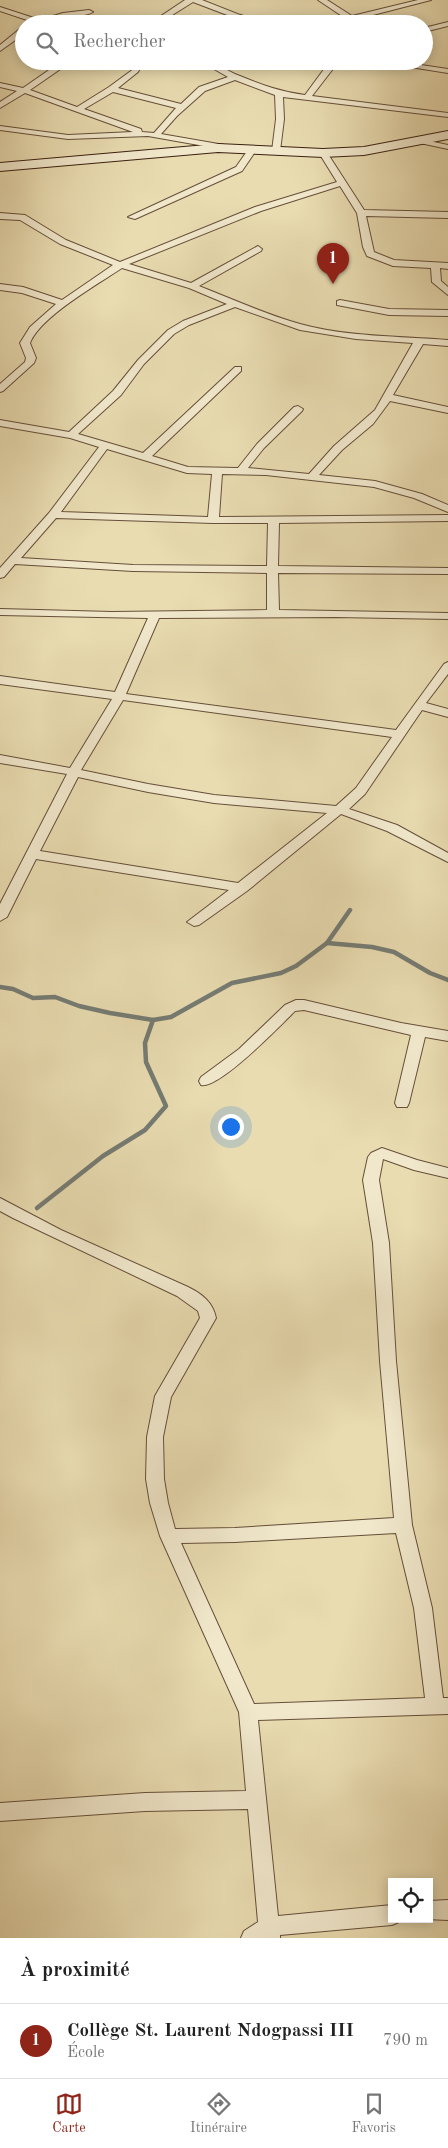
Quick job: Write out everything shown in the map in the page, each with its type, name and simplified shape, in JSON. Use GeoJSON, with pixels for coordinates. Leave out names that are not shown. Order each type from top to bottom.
{"type":"FeatureCollection","features":[{"type":"Feature","properties":{"kind":"main road"},"geometry":{"type":"LineString","coordinates":[[0,167],[227,148],[322,153],[364,151],[448,136]]}},
{"type":"Feature","properties":{"kind":"street"},"geometry":{"type":"LineString","coordinates":[[167,15],[190,0]]}},
{"type":"Feature","properties":{"kind":"street"},"geometry":{"type":"LineString","coordinates":[[195,0],[235,15]]}},
{"type":"Feature","properties":{"kind":"street"},"geometry":{"type":"LineString","coordinates":[[322,0],[345,15]]}},
{"type":"Feature","properties":{"kind":"street"},"geometry":{"type":"LineString","coordinates":[[363,15],[427,0]]}},
{"type":"Feature","properties":{"kind":"street"},"geometry":{"type":"LineString","coordinates":[[0,9],[17,15]]}},
{"type":"Feature","properties":{"kind":"street"},"geometry":{"type":"LineString","coordinates":[[63,15],[90,12]]}},
{"type":"Feature","properties":{"kind":"street"},"geometry":{"type":"LineString","coordinates":[[433,28],[448,24]]}},
{"type":"Feature","properties":{"kind":"street"},"geometry":{"type":"LineString","coordinates":[[0,35],[13,38]]}},
{"type":"Feature","properties":{"kind":"street"},"geometry":{"type":"LineString","coordinates":[[0,49],[13,38]]}},
{"type":"Feature","properties":{"kind":"street"},"geometry":{"type":"LineString","coordinates":[[433,69],[448,71]]}},
{"type":"Feature","properties":{"kind":"street"},"geometry":{"type":"LineString","coordinates":[[0,106],[54,70]]}},
{"type":"Feature","properties":{"kind":"street"},"geometry":{"type":"LineString","coordinates":[[77,110],[112,89],[135,70]]}},
{"type":"Feature","properties":{"kind":"street"},"geometry":{"type":"LineString","coordinates":[[221,70],[279,94],[448,115]]}},
{"type":"Feature","properties":{"kind":"street"},"geometry":{"type":"LineString","coordinates":[[307,97],[326,70]]}},
{"type":"Feature","properties":{"kind":"street"},"geometry":{"type":"LineString","coordinates":[[0,128],[68,137],[152,135],[206,86],[235,77]]}},
{"type":"Feature","properties":{"kind":"street"},"geometry":{"type":"LineString","coordinates":[[0,85],[23,90],[152,135],[227,148]]}},
{"type":"Feature","properties":{"kind":"street"},"geometry":{"type":"LineString","coordinates":[[112,89],[183,107]]}},
{"type":"Feature","properties":{"kind":"street"},"geometry":{"type":"LineString","coordinates":[[276,151],[280,120],[279,94]]}},
{"type":"Feature","properties":{"kind":"street"},"geometry":{"type":"LineString","coordinates":[[423,141],[448,147]]}},
{"type":"Feature","properties":{"kind":"street"},"geometry":{"type":"LineString","coordinates":[[132,217],[239,169],[254,149]]}},
{"type":"Feature","properties":{"kind":"street"},"geometry":{"type":"LineString","coordinates":[[322,153],[362,213],[367,247],[370,254],[393,263],[448,266]]}},
{"type":"Feature","properties":{"kind":"street"},"geometry":{"type":"LineString","coordinates":[[0,389],[29,363],[30,358],[25,343],[28,335],[63,303],[120,265],[258,209],[341,183]]}},
{"type":"Feature","properties":{"kind":"street"},"geometry":{"type":"LineString","coordinates":[[362,213],[448,215]]}},
{"type":"Feature","properties":{"kind":"street"},"geometry":{"type":"LineString","coordinates":[[0,216],[22,217],[63,242],[120,265],[192,286],[262,315],[300,327],[356,336],[448,343]]}},
{"type":"Feature","properties":{"kind":"street"},"geometry":{"type":"LineString","coordinates":[[192,286],[258,249]]}},
{"type":"Feature","properties":{"kind":"street"},"geometry":{"type":"LineString","coordinates":[[435,266],[436,282],[448,292]]}},
{"type":"Feature","properties":{"kind":"street"},"geometry":{"type":"LineString","coordinates":[[0,287],[24,290],[63,303]]}},
{"type":"Feature","properties":{"kind":"street"},"geometry":{"type":"LineString","coordinates":[[340,303],[389,312],[448,313]]}},
{"type":"Feature","properties":{"kind":"street"},"geometry":{"type":"LineString","coordinates":[[70,435],[116,393],[141,362],[171,332],[186,323],[234,304]]}},
{"type":"Feature","properties":{"kind":"street"},"geometry":{"type":"LineString","coordinates":[[312,476],[338,448],[369,422],[387,397],[419,342]]}},
{"type":"Feature","properties":{"kind":"street"},"geometry":{"type":"LineString","coordinates":[[145,457],[238,369]]}},
{"type":"Feature","properties":{"kind":"street"},"geometry":{"type":"LineString","coordinates":[[387,397],[448,410]]}},
{"type":"Feature","properties":{"kind":"street"},"geometry":{"type":"LineString","coordinates":[[241,471],[271,435],[298,409]]}},
{"type":"Feature","properties":{"kind":"street"},"geometry":{"type":"LineString","coordinates":[[0,423],[70,435],[106,444],[187,470],[241,471],[312,476],[375,484],[396,488],[448,509]]}},
{"type":"Feature","properties":{"kind":"street"},"geometry":{"type":"LineString","coordinates":[[0,575],[52,515],[106,444]]}},
{"type":"Feature","properties":{"kind":"street"},"geometry":{"type":"LineString","coordinates":[[213,520],[217,471]]}},
{"type":"Feature","properties":{"kind":"street"},"geometry":{"type":"LineString","coordinates":[[52,515],[213,520],[448,518]]}},
{"type":"Feature","properties":{"kind":"street"},"geometry":{"type":"LineString","coordinates":[[273,615],[274,519]]}},
{"type":"Feature","properties":{"kind":"street"},"geometry":{"type":"LineString","coordinates":[[13,562],[133,568],[448,570]]}},
{"type":"Feature","properties":{"kind":"street"},"geometry":{"type":"LineString","coordinates":[[0,612],[155,615],[380,613],[448,616]]}},
{"type":"Feature","properties":{"kind":"street"},"geometry":{"type":"LineString","coordinates":[[0,918],[74,772],[119,697],[155,615]]}},
{"type":"Feature","properties":{"kind":"street"},"geometry":{"type":"LineString","coordinates":[[194,922],[242,888],[352,801],[361,791],[419,704],[448,666]]}},
{"type":"Feature","properties":{"kind":"street"},"geometry":{"type":"LineString","coordinates":[[0,680],[398,734]]}},
{"type":"Feature","properties":{"kind":"street"},"geometry":{"type":"LineString","coordinates":[[419,704],[448,713]]}},
{"type":"Feature","properties":{"kind":"street"},"geometry":{"type":"LineString","coordinates":[[0,759],[214,799],[340,810],[368,818],[392,828],[448,858]]}},
{"type":"Feature","properties":{"kind":"street"},"geometry":{"type":"LineString","coordinates":[[33,854],[242,888]]}},
{"type":"Feature","properties":{"kind":"street"},"geometry":{"type":"LineString","coordinates":[[206,1081],[244,1052],[290,1008],[296,1005],[304,1004],[419,1032],[448,1036]]}},
{"type":"Feature","properties":{"kind":"street"},"geometry":{"type":"LineString","coordinates":[[402,1103],[419,1032]]}},
{"type":"Feature","properties":{"kind":"street"},"geometry":{"type":"LineString","coordinates":[[248,1712],[442,1706],[423,1608],[403,1525],[388,1362],[381,1243],[371,1180],[376,1157],[382,1153],[414,1165],[448,1173]]}},
{"type":"Feature","properties":{"kind":"street"},"geometry":{"type":"LineString","coordinates":[[0,1204],[62,1238],[111,1258],[200,1302],[206,1310],[208,1318],[163,1396],[155,1438],[158,1495],[169,1536],[248,1712],[269,1932]]}},
{"type":"Feature","properties":{"kind":"street"},"geometry":{"type":"LineString","coordinates":[[169,1536],[235,1535],[403,1525]]}},
{"type":"Feature","properties":{"kind":"street"},"geometry":{"type":"LineString","coordinates":[[0,1812],[145,1802],[256,1800]]}},
{"type":"Feature","properties":{"kind":"street"},"geometry":{"type":"LineString","coordinates":[[433,1911],[448,1910]]}},
{"type":"Feature","properties":{"kind":"street"},"geometry":{"type":"LineString","coordinates":[[250,1938],[269,1932],[388,1916]]}},
{"type":"Feature","properties":{"kind":"waterway"},"geometry":{"type":"LineString","coordinates":[[327,943],[350,910]]}},
{"type":"Feature","properties":{"kind":"waterway"},"geometry":{"type":"LineString","coordinates":[[153,1020],[171,1017],[232,983],[281,973],[296,966],[327,943]]}},
{"type":"Feature","properties":{"kind":"waterway"},"geometry":{"type":"LineString","coordinates":[[327,943],[372,947],[394,952],[430,973],[448,980]]}},
{"type":"Feature","properties":{"kind":"waterway"},"geometry":{"type":"LineString","coordinates":[[0,987],[13,989],[33,998],[55,997],[79,1006],[153,1020]]}},
{"type":"Feature","properties":{"kind":"waterway"},"geometry":{"type":"LineString","coordinates":[[37,1208],[103,1156],[145,1130],[166,1106],[146,1062],[145,1043],[153,1020]]}},
{"type":"Feature","properties":{"kind":"place","name":"Collège St. Laurent Ndogpassi III"},"geometry":{"type":"Point","coordinates":[333,284]}}]}
